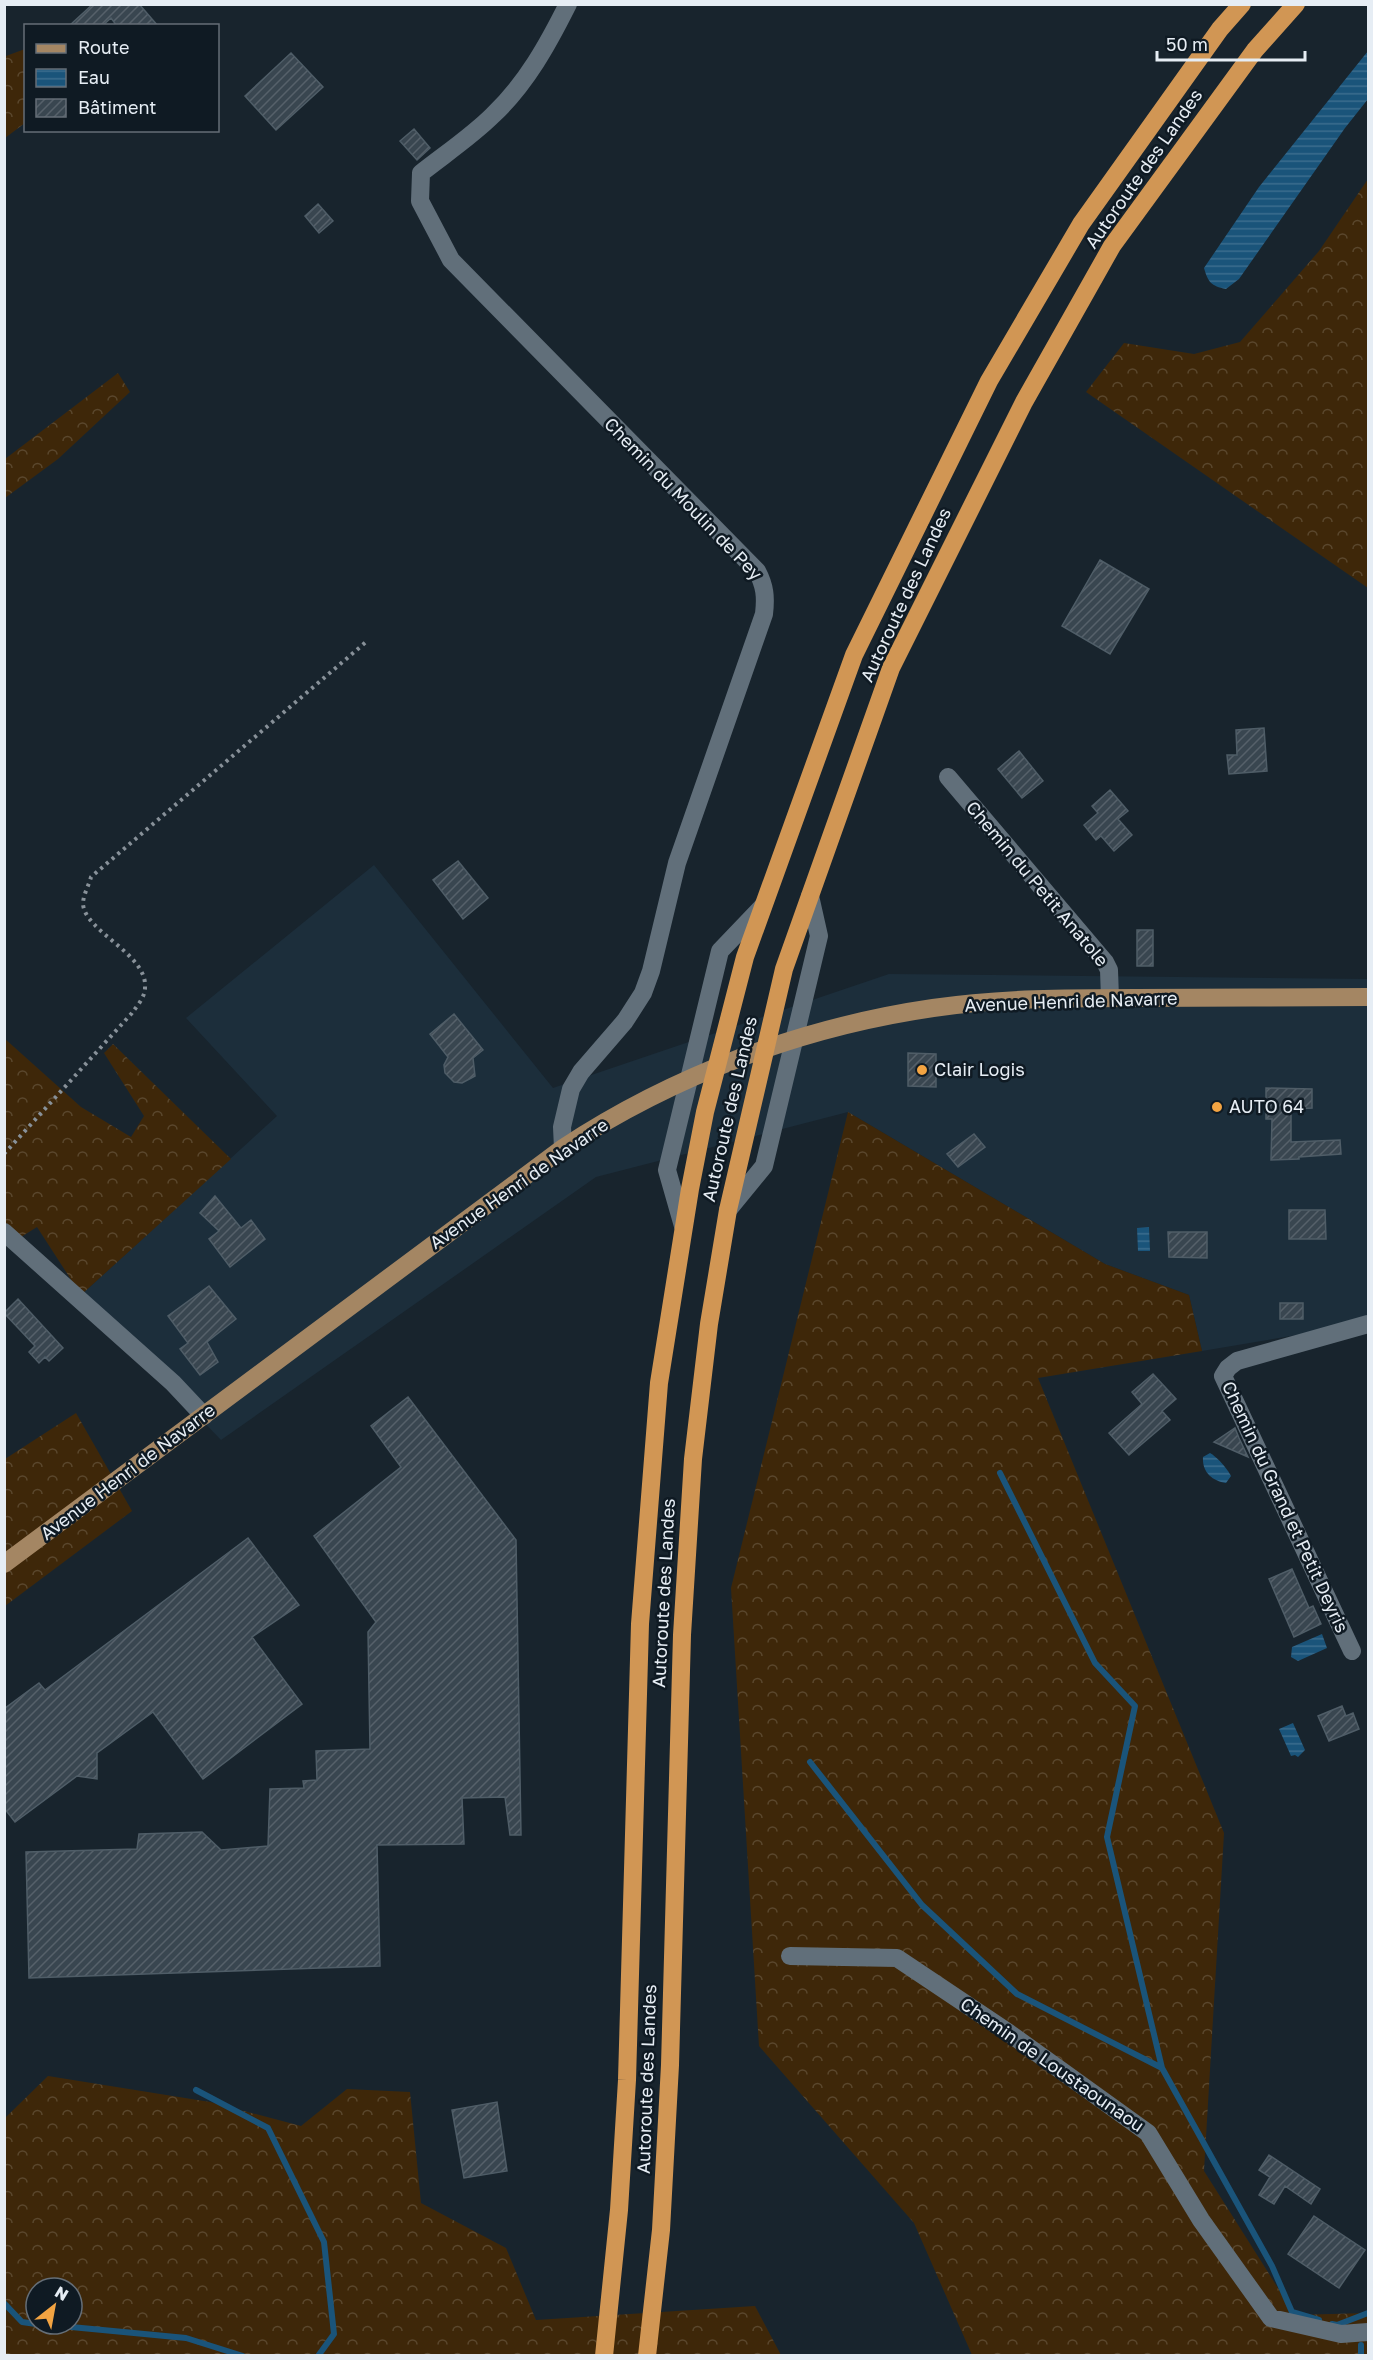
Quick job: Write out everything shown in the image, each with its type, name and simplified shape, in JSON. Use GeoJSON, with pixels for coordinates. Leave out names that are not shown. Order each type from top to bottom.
{"type":"FeatureCollection","features":[{"type":"Feature","properties":{"kind":"highway","name":"Autoroute des Landes"},"geometry":{"type":"LineString","coordinates":[[604,2355],[619,2210],[627,2080],[643,1569],[659,1383],[683,1226],[705,1112],[745,957],[854,655],[989,381],[1081,224],[1220,28],[1242,4]]}},
{"type":"Feature","properties":{"kind":"highway","name":"Autoroute des Landes"},"geometry":{"type":"LineString","coordinates":[[647,2355],[661,2230],[670,2065],[681,1647],[693,1459],[701,1389],[728,1210],[784,969],[891,668],[1024,402],[1112,246],[1255,50],[1296,4]]}},
{"type":"Feature","properties":{"kind":"main road","name":"Avenue Henri de Navarre"},"geometry":{"type":"LineString","coordinates":[[4,1564],[563,1148],[648,1098],[754,1053],[835,1028],[936,1007],[1023,1000],[1368,997]]}},
{"type":"Feature","properties":{"kind":"street","name":"Chemin du Moulin de Pey"},"geometry":{"type":"LineString","coordinates":[[563,1148],[562,1127],[571,1089],[581,1072],[625,1021],[643,993],[651,970],[677,863],[764,614],[766,598],[764,584],[757,571],[451,260],[420,201],[421,173],[493,116],[525,80],[553,35],[568,4]]}},
{"type":"Feature","properties":{"kind":"street","name":"Chemin du Petit Anatole"},"geometry":{"type":"LineString","coordinates":[[948,777],[1105,962],[1109,970],[1110,998]]}},
{"type":"Feature","properties":{"kind":"street"},"geometry":{"type":"LineString","coordinates":[[728,1210],[764,1166],[819,936],[810,896]]}},
{"type":"Feature","properties":{"kind":"street"},"geometry":{"type":"LineString","coordinates":[[683,1226],[667,1170],[720,951],[764,906]]}},
{"type":"Feature","properties":{"kind":"street"},"geometry":{"type":"LineString","coordinates":[[4,1232],[173,1383],[204,1416]]}},
{"type":"Feature","properties":{"kind":"street","name":"Chemin du Grand et Petit Deyris"},"geometry":{"type":"LineString","coordinates":[[1352,1651],[1223,1376],[1228,1368],[1237,1361],[1368,1324]]}},
{"type":"Feature","properties":{"kind":"street","name":"Chemin de Loustaounaou"},"geometry":{"type":"LineString","coordinates":[[790,1956],[897,1958],[1008,2032],[1149,2133],[1201,2220],[1271,2318],[1341,2334],[1368,2332]]}},
{"type":"Feature","properties":{"kind":"path"},"geometry":{"type":"LineString","coordinates":[[4,1154],[132,1013],[143,997],[146,987],[140,968],[89,919],[83,904],[91,877],[366,642]]}},
{"type":"Feature","properties":{"kind":"shaded area"},"geometry":{"type":"Polygon","coordinates":[[[374,865],[553,1088],[889,974],[1368,979],[1368,1323],[1202,1351],[1189,1295],[1105,1264],[848,1112],[596,1177],[221,1440],[81,1295],[277,1116],[186,1018],[374,865]]]}},
{"type":"Feature","properties":{"kind":"green space"},"geometry":{"type":"Polygon","coordinates":[[[24,49],[24,124],[5,138],[5,51],[6,56],[24,49]]]}},
{"type":"Feature","properties":{"kind":"green space"},"geometry":{"type":"Polygon","coordinates":[[[1368,179],[1368,588],[1086,392],[1124,343],[1194,354],[1240,342],[1319,251],[1368,179]]]}},
{"type":"Feature","properties":{"kind":"green space"},"geometry":{"type":"Polygon","coordinates":[[[118,373],[130,392],[58,459],[5,498],[5,459],[118,373]]]}},
{"type":"Feature","properties":{"kind":"green space"},"geometry":{"type":"Polygon","coordinates":[[[4,1038],[81,1107],[131,1137],[144,1116],[104,1053],[113,1044],[231,1159],[81,1295],[37,1227],[5,1247],[4,1038]]]}},
{"type":"Feature","properties":{"kind":"green space"},"geometry":{"type":"Polygon","coordinates":[[[848,1112],[1105,1264],[1189,1295],[1202,1351],[1038,1378],[1224,1833],[1204,2171],[1295,2315],[1368,2313],[1368,2355],[972,2355],[914,2223],[759,2046],[731,1588],[848,1112]]]}},
{"type":"Feature","properties":{"kind":"green space"},"geometry":{"type":"Polygon","coordinates":[[[76,1413],[132,1511],[5,1606],[5,1459],[76,1413]]]}},
{"type":"Feature","properties":{"kind":"green space"},"geometry":{"type":"Polygon","coordinates":[[[48,2076],[210,2102],[301,2126],[347,2089],[410,2092],[421,2203],[506,2248],[536,2320],[755,2306],[781,2355],[5,2356],[5,2118],[48,2076]]]}},
{"type":"Feature","properties":{"kind":"water"},"geometry":{"type":"Polygon","coordinates":[[[1368,51],[1368,99],[1345,128],[1239,279],[1226,289],[1214,285],[1204,268],[1259,187],[1368,51]]]}},
{"type":"Feature","properties":{"kind":"water"},"geometry":{"type":"Polygon","coordinates":[[[1149,1227],[1150,1251],[1138,1251],[1137,1228],[1149,1227]]]}},
{"type":"Feature","properties":{"kind":"water"},"geometry":{"type":"Polygon","coordinates":[[[1210,1453],[1225,1466],[1231,1476],[1226,1483],[1212,1478],[1206,1471],[1203,1457],[1210,1453]]]}},
{"type":"Feature","properties":{"kind":"water"},"geometry":{"type":"Polygon","coordinates":[[[1322,1634],[1327,1648],[1298,1661],[1291,1657],[1292,1647],[1322,1634]]]}},
{"type":"Feature","properties":{"kind":"water"},"geometry":{"type":"Polygon","coordinates":[[[1293,1723],[1305,1750],[1298,1757],[1291,1756],[1279,1729],[1293,1723]]]}},
{"type":"Feature","properties":{"kind":"building"},"geometry":{"type":"Polygon","coordinates":[[[93,4],[139,4],[156,24],[116,24],[111,18],[104,24],[71,24],[93,4]]]}},
{"type":"Feature","properties":{"kind":"building"},"geometry":{"type":"Polygon","coordinates":[[[291,53],[323,87],[276,130],[245,96],[291,53]]]}},
{"type":"Feature","properties":{"kind":"building"},"geometry":{"type":"Polygon","coordinates":[[[414,129],[430,148],[417,160],[400,141],[414,129]]]}},
{"type":"Feature","properties":{"kind":"building"},"geometry":{"type":"Polygon","coordinates":[[[318,204],[333,221],[319,233],[305,216],[318,204]]]}},
{"type":"Feature","properties":{"kind":"building"},"geometry":{"type":"Polygon","coordinates":[[[1100,560],[1149,589],[1110,654],[1062,626],[1100,560]]]}},
{"type":"Feature","properties":{"kind":"building"},"geometry":{"type":"Polygon","coordinates":[[[1264,728],[1267,771],[1229,774],[1227,755],[1237,755],[1236,730],[1264,728]]]}},
{"type":"Feature","properties":{"kind":"building"},"geometry":{"type":"Polygon","coordinates":[[[1019,751],[1043,781],[1022,798],[998,769],[1019,751]]]}},
{"type":"Feature","properties":{"kind":"building"},"geometry":{"type":"Polygon","coordinates":[[[1110,790],[1128,811],[1118,819],[1132,835],[1114,851],[1101,836],[1096,840],[1084,825],[1098,813],[1092,806],[1110,790]]]}},
{"type":"Feature","properties":{"kind":"building"},"geometry":{"type":"Polygon","coordinates":[[[458,861],[488,898],[463,919],[433,880],[458,861]]]}},
{"type":"Feature","properties":{"kind":"building"},"geometry":{"type":"Polygon","coordinates":[[[1137,930],[1153,930],[1153,966],[1137,966],[1137,930]]]}},
{"type":"Feature","properties":{"kind":"building"},"geometry":{"type":"Polygon","coordinates":[[[454,1014],[483,1050],[473,1058],[475,1076],[462,1083],[454,1082],[445,1073],[444,1065],[448,1057],[430,1034],[454,1014]]]}},
{"type":"Feature","properties":{"kind":"building","name":"Clair Logis"},"geometry":{"type":"Polygon","coordinates":[[[908,1053],[936,1054],[936,1087],[908,1086],[908,1053]]]}},
{"type":"Feature","properties":{"kind":"building"},"geometry":{"type":"Polygon","coordinates":[[[1266,1088],[1312,1089],[1312,1108],[1291,1109],[1291,1142],[1340,1140],[1341,1154],[1271,1160],[1272,1119],[1266,1119],[1266,1088]]]}},
{"type":"Feature","properties":{"kind":"building"},"geometry":{"type":"Polygon","coordinates":[[[974,1134],[985,1147],[958,1167],[947,1154],[974,1134]]]}},
{"type":"Feature","properties":{"kind":"building"},"geometry":{"type":"Polygon","coordinates":[[[215,1196],[241,1228],[251,1220],[265,1239],[230,1267],[209,1239],[219,1231],[200,1213],[215,1196]]]}},
{"type":"Feature","properties":{"kind":"building"},"geometry":{"type":"Polygon","coordinates":[[[1289,1210],[1325,1210],[1326,1239],[1289,1239],[1289,1210]]]}},
{"type":"Feature","properties":{"kind":"building"},"geometry":{"type":"Polygon","coordinates":[[[1168,1232],[1207,1232],[1207,1258],[1169,1257],[1168,1232]]]}},
{"type":"Feature","properties":{"kind":"building"},"geometry":{"type":"Polygon","coordinates":[[[209,1286],[236,1319],[207,1342],[218,1362],[200,1375],[180,1349],[188,1343],[168,1316],[209,1286]]]}},
{"type":"Feature","properties":{"kind":"building"},"geometry":{"type":"Polygon","coordinates":[[[18,1299],[63,1348],[49,1361],[45,1357],[39,1363],[29,1352],[35,1346],[4,1313],[18,1299]]]}},
{"type":"Feature","properties":{"kind":"building"},"geometry":{"type":"Polygon","coordinates":[[[1280,1303],[1303,1303],[1303,1319],[1280,1319],[1280,1303]]]}},
{"type":"Feature","properties":{"kind":"building"},"geometry":{"type":"Polygon","coordinates":[[[1153,1374],[1176,1399],[1162,1411],[1170,1420],[1129,1455],[1109,1433],[1142,1404],[1132,1392],[1153,1374]]]}},
{"type":"Feature","properties":{"kind":"building"},"geometry":{"type":"Polygon","coordinates":[[[408,1397],[516,1540],[521,1835],[510,1835],[505,1797],[462,1798],[464,1844],[377,1845],[380,1966],[29,1978],[26,1852],[137,1849],[139,1834],[202,1832],[221,1850],[268,1846],[270,1789],[304,1788],[303,1781],[317,1780],[316,1751],[370,1749],[368,1632],[376,1622],[314,1536],[401,1467],[371,1426],[408,1397]]]}},
{"type":"Feature","properties":{"kind":"building"},"geometry":{"type":"Polygon","coordinates":[[[1235,1428],[1239,1438],[1248,1457],[1214,1442],[1235,1428]]]}},
{"type":"Feature","properties":{"kind":"building"},"geometry":{"type":"Polygon","coordinates":[[[248,1538],[299,1605],[252,1637],[302,1704],[203,1779],[153,1712],[97,1753],[97,1779],[77,1776],[15,1822],[4,1808],[4,1709],[39,1683],[45,1690],[248,1538]]]}},
{"type":"Feature","properties":{"kind":"building"},"geometry":{"type":"Polygon","coordinates":[[[1292,1569],[1309,1608],[1313,1606],[1321,1624],[1294,1637],[1269,1579],[1292,1569]]]}},
{"type":"Feature","properties":{"kind":"building"},"geometry":{"type":"Polygon","coordinates":[[[1342,1706],[1346,1716],[1353,1713],[1359,1729],[1329,1741],[1318,1716],[1342,1706]]]}},
{"type":"Feature","properties":{"kind":"building"},"geometry":{"type":"Polygon","coordinates":[[[497,2102],[507,2171],[464,2178],[452,2110],[497,2102]]]}},
{"type":"Feature","properties":{"kind":"building"},"geometry":{"type":"Polygon","coordinates":[[[1269,2155],[1320,2189],[1311,2204],[1285,2186],[1274,2204],[1259,2195],[1270,2177],[1259,2170],[1269,2155]]]}},
{"type":"Feature","properties":{"kind":"building"},"geometry":{"type":"Polygon","coordinates":[[[1314,2216],[1365,2250],[1339,2288],[1288,2254],[1314,2216]]]}},
{"type":"Feature","properties":{"kind":"waterway"},"geometry":{"type":"LineString","coordinates":[[1000,1473],[1095,1663],[1135,1706],[1107,1837],[1162,2068]]}},
{"type":"Feature","properties":{"kind":"waterway"},"geometry":{"type":"LineString","coordinates":[[810,1762],[922,1905],[1017,1994],[1162,2068],[1272,2266],[1292,2312],[1319,2320]]}},
{"type":"Feature","properties":{"kind":"waterway"},"geometry":{"type":"LineString","coordinates":[[196,2090],[268,2128],[324,2242],[334,2334],[318,2356]]}},
{"type":"Feature","properties":{"kind":"waterway"},"geometry":{"type":"LineString","coordinates":[[4,2303],[24,2322]]}},
{"type":"Feature","properties":{"kind":"waterway"},"geometry":{"type":"LineString","coordinates":[[1332,2324],[1337,2325],[1368,2313]]}},
{"type":"Feature","properties":{"kind":"waterway"},"geometry":{"type":"LineString","coordinates":[[84,2328],[186,2338],[243,2356]]}},
{"type":"Feature","properties":{"kind":"waterway"},"geometry":{"type":"LineString","coordinates":[[1361,2345],[1361,2356]]}},
{"type":"Feature","properties":{"kind":"place","name":"Clair Logis"},"geometry":{"type":"Point","coordinates":[922,1070]}},
{"type":"Feature","properties":{"kind":"place","name":"AUTO 64"},"geometry":{"type":"Point","coordinates":[1217,1107]}}]}
